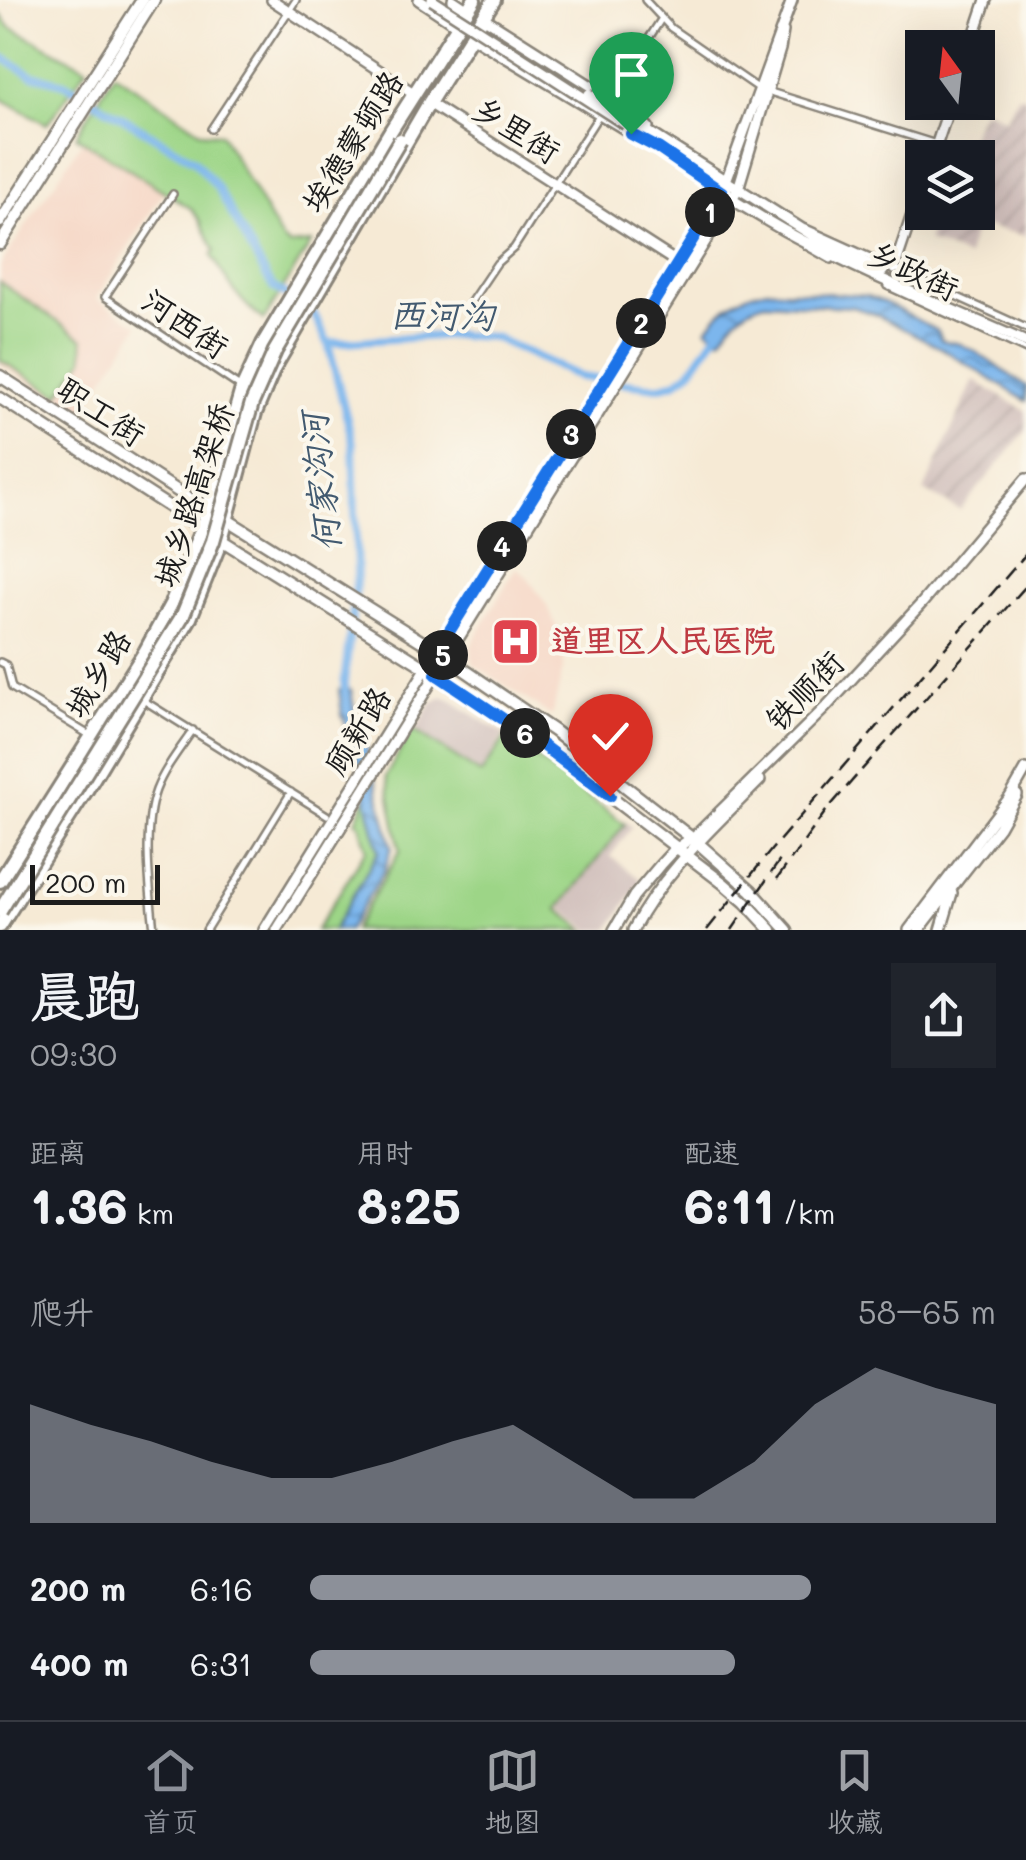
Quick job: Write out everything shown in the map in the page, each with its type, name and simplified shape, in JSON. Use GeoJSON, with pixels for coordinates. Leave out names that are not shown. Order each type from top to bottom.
{"type":"FeatureCollection","features":[{"type":"Feature","properties":{"kind":"highway","name":"埃德蒙顿路"},"geometry":{"type":"LineString","coordinates":[[421,99],[458,26],[482,0]]}},
{"type":"Feature","properties":{"kind":"highway","name":"埃德蒙顿路"},"geometry":{"type":"LineString","coordinates":[[280,314],[396,134],[421,99],[458,60],[495,0]]}},
{"type":"Feature","properties":{"kind":"highway"},"geometry":{"type":"LineString","coordinates":[[458,60],[489,21],[495,0]]}},
{"type":"Feature","properties":{"kind":"highway","name":"埃德蒙顿路"},"geometry":{"type":"LineString","coordinates":[[226,519],[255,413],[274,368],[472,8]]}},
{"type":"Feature","properties":{"kind":"highway","name":"城乡路高架桥"},"geometry":{"type":"LineString","coordinates":[[0,900],[178,616],[209,540],[238,430],[270,349],[396,134]]}},
{"type":"Feature","properties":{"kind":"highway","name":"城乡路高架桥"},"geometry":{"type":"LineString","coordinates":[[0,911],[183,614],[214,541],[252,403],[275,351],[396,134]]}},
{"type":"Feature","properties":{"kind":"highway","name":"城乡路"},"geometry":{"type":"LineString","coordinates":[[0,881],[145,652],[171,604],[202,528],[242,389],[280,314]]}},
{"type":"Feature","properties":{"kind":"highway","name":"城乡路"},"geometry":{"type":"LineString","coordinates":[[0,926],[190,618],[226,519]]}},
{"type":"Feature","properties":{"kind":"main road"},"geometry":{"type":"LineString","coordinates":[[97,79],[142,0]]}},
{"type":"Feature","properties":{"kind":"main road"},"geometry":{"type":"LineString","coordinates":[[0,222],[154,0]]}},
{"type":"Feature","properties":{"kind":"main road","name":"乡里街"},"geometry":{"type":"LineString","coordinates":[[272,0],[678,263]]}},
{"type":"Feature","properties":{"kind":"main road"},"geometry":{"type":"LineString","coordinates":[[419,0],[458,26]]}},
{"type":"Feature","properties":{"kind":"main road"},"geometry":{"type":"LineString","coordinates":[[432,0],[639,130]]}},
{"type":"Feature","properties":{"kind":"main road"},"geometry":{"type":"LineString","coordinates":[[443,0],[639,130]]}},
{"type":"Feature","properties":{"kind":"main road"},"geometry":{"type":"LineString","coordinates":[[453,0],[472,8]]}},
{"type":"Feature","properties":{"kind":"main road"},"geometry":{"type":"LineString","coordinates":[[736,194],[778,34],[792,0]]}},
{"type":"Feature","properties":{"kind":"main road"},"geometry":{"type":"LineString","coordinates":[[976,30],[986,0]]}},
{"type":"Feature","properties":{"kind":"main road","name":"乡政街"},"geometry":{"type":"LineString","coordinates":[[489,21],[639,118],[661,146]]}},
{"type":"Feature","properties":{"kind":"main road","name":"乡政街"},"geometry":{"type":"LineString","coordinates":[[477,40],[599,115],[661,146]]}},
{"type":"Feature","properties":{"kind":"main road"},"geometry":{"type":"LineString","coordinates":[[678,263],[724,187],[763,90]]}},
{"type":"Feature","properties":{"kind":"main road"},"geometry":{"type":"LineString","coordinates":[[0,244],[75,113]]}},
{"type":"Feature","properties":{"kind":"main road","name":"乡政街"},"geometry":{"type":"LineString","coordinates":[[639,130],[816,242],[1026,339]]}},
{"type":"Feature","properties":{"kind":"main road","name":"顾新路"},"geometry":{"type":"LineString","coordinates":[[264,930],[315,857],[603,408],[736,194]]}},
{"type":"Feature","properties":{"kind":"main road"},"geometry":{"type":"LineString","coordinates":[[894,268],[907,230]]}},
{"type":"Feature","properties":{"kind":"main road","name":"顾新路"},"geometry":{"type":"LineString","coordinates":[[442,654],[678,263]]}},
{"type":"Feature","properties":{"kind":"main road","name":"职工街"},"geometry":{"type":"LineString","coordinates":[[0,376],[207,510],[442,654],[554,732],[694,840],[750,890],[786,930]]}},
{"type":"Feature","properties":{"kind":"main road","name":"职工街"},"geometry":{"type":"LineString","coordinates":[[0,398],[318,598],[542,745],[745,902],[771,930]]}},
{"type":"Feature","properties":{"kind":"main road","name":"铁顺街"},"geometry":{"type":"LineString","coordinates":[[694,840],[922,603],[1026,479]]}},
{"type":"Feature","properties":{"kind":"main road","name":"铁顺街"},"geometry":{"type":"LineString","coordinates":[[614,930],[634,896],[911,624],[1026,488]]}},
{"type":"Feature","properties":{"kind":"main road"},"geometry":{"type":"LineString","coordinates":[[920,930],[957,881],[1026,769]]}},
{"type":"Feature","properties":{"kind":"main road"},"geometry":{"type":"LineString","coordinates":[[909,930],[999,826],[1026,779]]}},
{"type":"Feature","properties":{"kind":"main road"},"geometry":{"type":"LineString","coordinates":[[943,930],[982,842]]}},
{"type":"Feature","properties":{"kind":"main road","name":"铁顺街"},"geometry":{"type":"LineString","coordinates":[[632,930],[681,852]]}},
{"type":"Feature","properties":{"kind":"main road","name":"顾新路"},"geometry":{"type":"LineString","coordinates":[[277,930],[315,857]]}},
{"type":"Feature","properties":{"kind":"main road"},"geometry":{"type":"LineString","coordinates":[[943,930],[944,914],[957,881]]}},
{"type":"Feature","properties":{"kind":"street"},"geometry":{"type":"LineString","coordinates":[[211,129],[296,0]]}},
{"type":"Feature","properties":{"kind":"street"},"geometry":{"type":"LineString","coordinates":[[646,0],[670,28],[763,90],[923,140]]}},
{"type":"Feature","properties":{"kind":"street"},"geometry":{"type":"LineString","coordinates":[[610,98],[662,18]]}},
{"type":"Feature","properties":{"kind":"street"},"geometry":{"type":"LineString","coordinates":[[468,306],[498,263],[514,248],[599,115]]}},
{"type":"Feature","properties":{"kind":"street","name":"河西街"},"geometry":{"type":"LineString","coordinates":[[173,194],[105,298],[242,389]]}},
{"type":"Feature","properties":{"kind":"street","name":"乡政街"},"geometry":{"type":"LineString","coordinates":[[786,225],[818,232],[1026,328]]}},
{"type":"Feature","properties":{"kind":"street","name":"乡政街"},"geometry":{"type":"LineString","coordinates":[[786,225],[812,250],[1026,350]]}},
{"type":"Feature","properties":{"kind":"street"},"geometry":{"type":"LineString","coordinates":[[0,662],[6,665],[12,688],[92,736]]}},
{"type":"Feature","properties":{"kind":"street"},"geometry":{"type":"LineString","coordinates":[[142,699],[327,814]]}},
{"type":"Feature","properties":{"kind":"street"},"geometry":{"type":"LineString","coordinates":[[154,930],[149,819],[161,780],[193,730]]}},
{"type":"Feature","properties":{"kind":"street"},"geometry":{"type":"LineString","coordinates":[[206,930],[291,792]]}},
{"type":"Feature","properties":{"kind":"shaded area"},"geometry":{"type":"Polygon","coordinates":[[[1018,95],[1026,97],[1026,236],[995,229],[995,140],[968,140],[978,120],[995,120],[995,114],[1005,119],[1018,95]]]}},
{"type":"Feature","properties":{"kind":"shaded area"},"geometry":{"type":"Polygon","coordinates":[[[83,140],[164,191],[96,299],[139,325],[80,415],[0,364],[0,265],[83,140]]]}},
{"type":"Feature","properties":{"kind":"shaded area"},"geometry":{"type":"Polygon","coordinates":[[[931,230],[974,230],[967,257],[927,241],[931,230]]]}},
{"type":"Feature","properties":{"kind":"shaded area"},"geometry":{"type":"Polygon","coordinates":[[[974,380],[1026,411],[1026,431],[960,510],[924,491],[974,380]]]}},
{"type":"Feature","properties":{"kind":"shaded area","name":"道里区人民医院"},"geometry":{"type":"Polygon","coordinates":[[[516,567],[548,607],[560,637],[564,664],[552,716],[473,664],[471,645],[516,567]]]}},
{"type":"Feature","properties":{"kind":"shaded area"},"geometry":{"type":"Polygon","coordinates":[[[442,697],[504,734],[481,772],[416,730],[431,704],[442,697]]]}},
{"type":"Feature","properties":{"kind":"shaded area"},"geometry":{"type":"Polygon","coordinates":[[[626,822],[632,827],[610,856],[641,880],[609,930],[590,930],[561,908],[626,822]]]}},
{"type":"Feature","properties":{"kind":"green space"},"geometry":{"type":"Polygon","coordinates":[[[0,14],[10,27],[87,68],[47,124],[0,98],[0,14]]]}},
{"type":"Feature","properties":{"kind":"green space"},"geometry":{"type":"Polygon","coordinates":[[[114,73],[202,132],[221,134],[282,240],[289,245],[311,243],[264,320],[228,283],[212,255],[215,251],[200,220],[190,208],[76,136],[114,73]]]}},
{"type":"Feature","properties":{"kind":"green space"},"geometry":{"type":"Polygon","coordinates":[[[0,282],[83,339],[84,359],[59,395],[0,360],[0,282]]]}},
{"type":"Feature","properties":{"kind":"green space"},"geometry":{"type":"Polygon","coordinates":[[[412,729],[481,774],[506,736],[625,824],[558,909],[585,930],[353,930],[400,851],[386,776],[412,729]]]}},
{"type":"Feature","properties":{"kind":"green space"},"geometry":{"type":"Polygon","coordinates":[[[367,795],[379,851],[333,930],[316,930],[367,849],[356,821],[367,795]]]}},
{"type":"Feature","properties":{"kind":"water"},"geometry":{"type":"Polygon","coordinates":[[[768,289],[867,296],[886,303],[938,331],[941,340],[974,351],[1026,386],[1026,401],[941,348],[852,307],[765,302],[739,316],[721,339],[707,329],[733,302],[768,289]]]}},
{"type":"Feature","properties":{"kind":"water"},"geometry":{"type":"Polygon","coordinates":[[[339,690],[351,690],[392,847],[384,871],[348,930],[333,930],[379,851],[353,743],[342,715],[339,690]]]}},
{"type":"Feature","properties":{"kind":"waterway","name":"何家沟河"},"geometry":{"type":"LineString","coordinates":[[0,56],[32,75],[64,83],[194,160],[217,187],[273,287],[291,298]]}},
{"type":"Feature","properties":{"kind":"waterway","name":"何家沟河"},"geometry":{"type":"LineString","coordinates":[[307,309],[314,314],[328,343],[353,443],[357,574],[344,683],[346,699]]}},
{"type":"Feature","properties":{"kind":"waterway","name":"西河沟"},"geometry":{"type":"LineString","coordinates":[[328,343],[453,335],[493,337],[580,377],[657,387],[674,383],[690,372],[719,330]]}},
{"type":"Feature","properties":{"kind":"railway"},"geometry":{"type":"LineString","coordinates":[[707,930],[1026,554]]}},
{"type":"Feature","properties":{"kind":"railway"},"geometry":{"type":"LineString","coordinates":[[777,879],[826,811],[1026,586]]}},
{"type":"Feature","properties":{"kind":"railway"},"geometry":{"type":"LineString","coordinates":[[732,930],[780,860]]}},
{"type":"Feature","properties":{"kind":"place","name":"道里区人民医院"},"geometry":{"type":"Point","coordinates":[516,641]}},
{"type":"Feature","properties":{"kind":"route"},"geometry":{"type":"LineString","coordinates":[[610,796],[436,674],[447,658],[437,651],[722,192],[631,134]]}}]}
